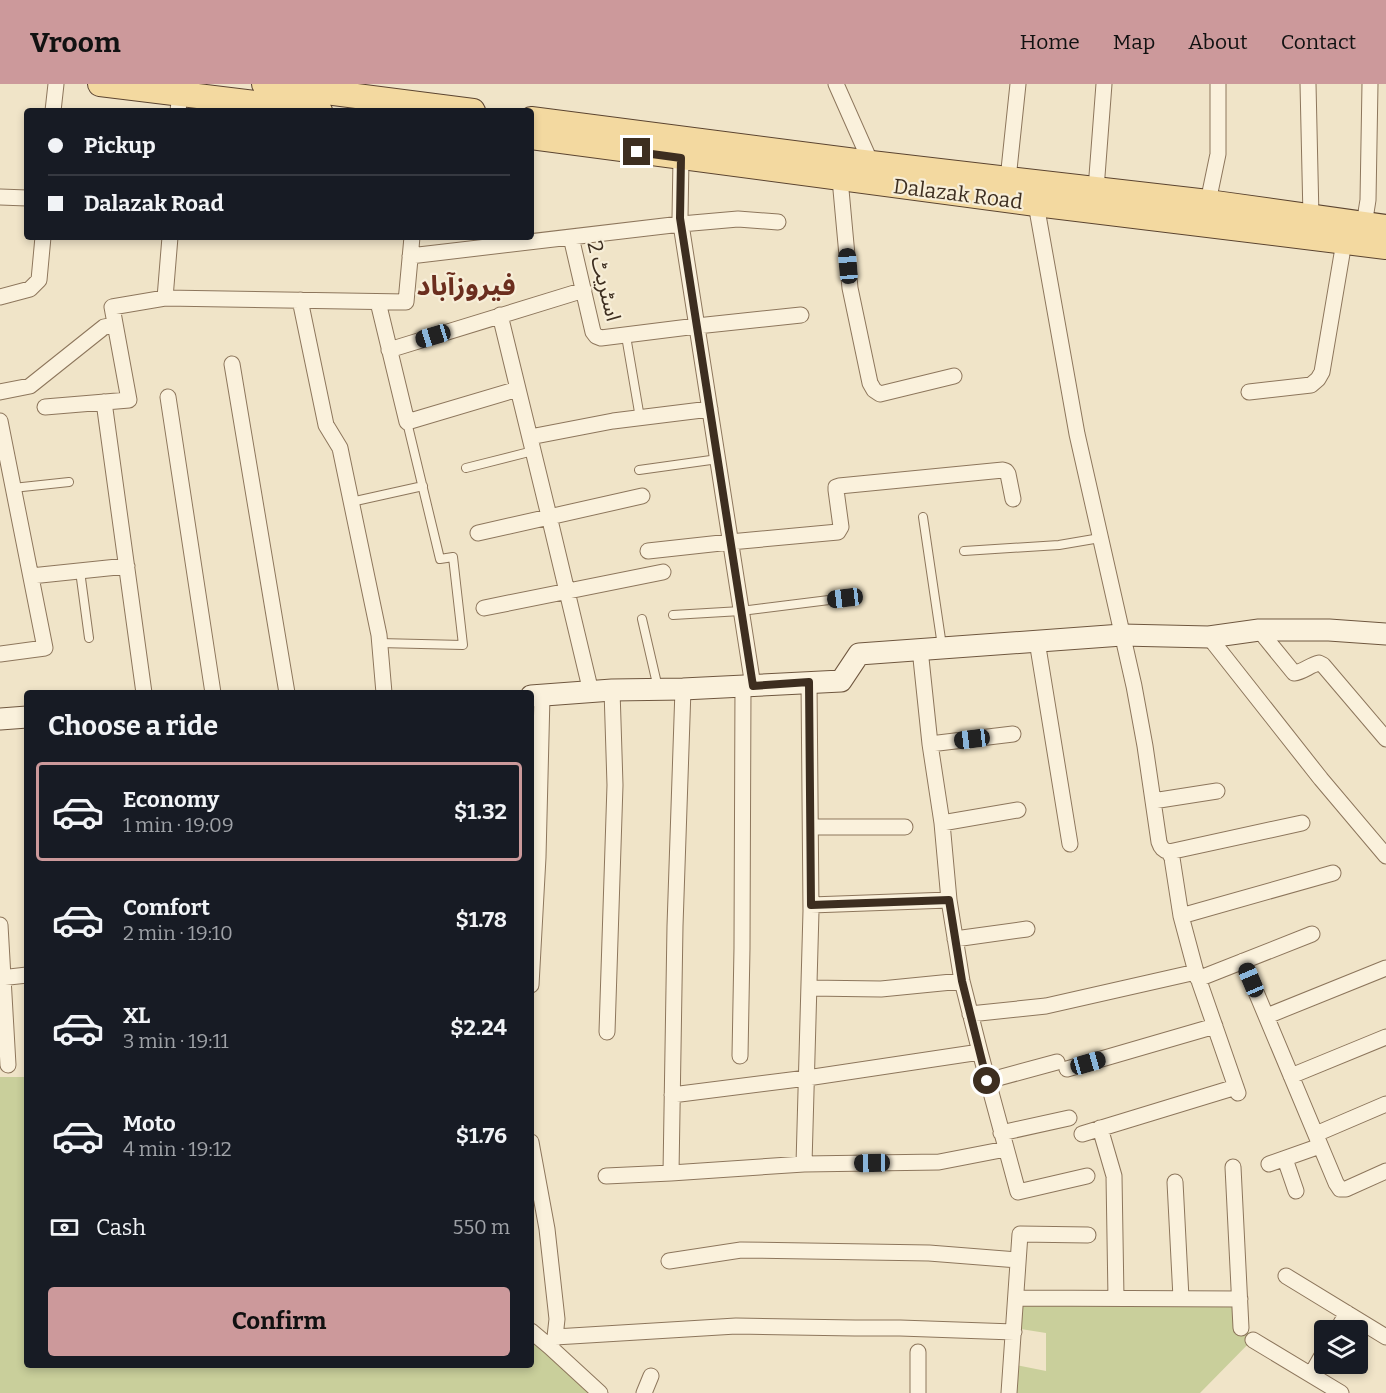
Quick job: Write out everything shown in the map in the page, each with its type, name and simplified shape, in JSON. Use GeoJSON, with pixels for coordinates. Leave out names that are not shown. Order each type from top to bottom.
{"type":"FeatureCollection","features":[{"type":"Feature","properties":{"kind":"main road"},"geometry":{"type":"LineString","coordinates":[[100,84],[179,102],[273,108]]}},
{"type":"Feature","properties":{"kind":"main road"},"geometry":{"type":"LineString","coordinates":[[264,84],[450,108]]}},
{"type":"Feature","properties":{"kind":"main road","name":"Dalazak Road"},"geometry":{"type":"LineString","coordinates":[[534,119],[840,179],[1386,247]]}},
{"type":"Feature","properties":{"kind":"main road","name":"Dalazak Road"},"geometry":{"type":"LineString","coordinates":[[534,137],[871,163],[1208,202],[1375,226]]}},
{"type":"Feature","properties":{"kind":"street"},"geometry":{"type":"LineString","coordinates":[[54,108],[56,84]]}},
{"type":"Feature","properties":{"kind":"street"},"geometry":{"type":"LineString","coordinates":[[836,84],[871,163]]}},
{"type":"Feature","properties":{"kind":"street"},"geometry":{"type":"LineString","coordinates":[[1008,179],[1018,84]]}},
{"type":"Feature","properties":{"kind":"street"},"geometry":{"type":"LineString","coordinates":[[1096,189],[1104,84]]}},
{"type":"Feature","properties":{"kind":"street"},"geometry":{"type":"LineString","coordinates":[[1208,202],[1218,154],[1218,84]]}},
{"type":"Feature","properties":{"kind":"street"},"geometry":{"type":"LineString","coordinates":[[1308,84],[1311,217]]}},
{"type":"Feature","properties":{"kind":"street"},"geometry":{"type":"LineString","coordinates":[[1370,84],[1368,200],[1375,226]]}},
{"type":"Feature","properties":{"kind":"street"},"geometry":{"type":"LineString","coordinates":[[680,148],[681,224],[741,611],[748,686],[740,1056]]}},
{"type":"Feature","properties":{"kind":"street"},"geometry":{"type":"LineString","coordinates":[[840,179],[850,288],[870,383],[874,390],[880,394],[954,376]]}},
{"type":"Feature","properties":{"kind":"street"},"geometry":{"type":"LineString","coordinates":[[0,197],[24,198]]}},
{"type":"Feature","properties":{"kind":"street"},"geometry":{"type":"LineString","coordinates":[[1036,204],[1077,434],[1134,686],[1159,842],[1164,850],[1169,852],[1302,823]]}},
{"type":"Feature","properties":{"kind":"street"},"geometry":{"type":"LineString","coordinates":[[410,256],[681,224],[738,219],[778,222]]}},
{"type":"Feature","properties":{"kind":"street","name":"اسٹریٹ 2"},"geometry":{"type":"LineString","coordinates":[[571,237],[593,332],[601,338],[626,336]]}},
{"type":"Feature","properties":{"kind":"street"},"geometry":{"type":"LineString","coordinates":[[0,297],[30,289],[39,280],[43,240]]}},
{"type":"Feature","properties":{"kind":"street"},"geometry":{"type":"LineString","coordinates":[[165,298],[170,240]]}},
{"type":"Feature","properties":{"kind":"street"},"geometry":{"type":"LineString","coordinates":[[45,407],[129,400],[112,307],[165,298],[406,302],[412,240]]}},
{"type":"Feature","properties":{"kind":"street"},"geometry":{"type":"LineString","coordinates":[[1249,392],[1311,385],[1318,380],[1322,372],[1344,242]]}},
{"type":"Feature","properties":{"kind":"street"},"geometry":{"type":"LineString","coordinates":[[389,350],[584,290]]}},
{"type":"Feature","properties":{"kind":"street"},"geometry":{"type":"LineString","coordinates":[[300,300],[326,425],[340,448],[380,643],[384,690]]}},
{"type":"Feature","properties":{"kind":"street"},"geometry":{"type":"LineString","coordinates":[[378,302],[407,422],[518,389]]}},
{"type":"Feature","properties":{"kind":"street"},"geometry":{"type":"LineString","coordinates":[[500,315],[567,591],[601,691],[615,785],[607,1032]]}},
{"type":"Feature","properties":{"kind":"street"},"geometry":{"type":"LineString","coordinates":[[626,336],[801,315]]}},
{"type":"Feature","properties":{"kind":"street"},"geometry":{"type":"LineString","coordinates":[[0,392],[30,386],[104,327],[116,325]]}},
{"type":"Feature","properties":{"kind":"street"},"geometry":{"type":"LineString","coordinates":[[232,364],[286,690]]}},
{"type":"Feature","properties":{"kind":"street"},"geometry":{"type":"LineString","coordinates":[[168,397],[213,690]]}},
{"type":"Feature","properties":{"kind":"street"},"geometry":{"type":"LineString","coordinates":[[104,402],[144,690]]}},
{"type":"Feature","properties":{"kind":"street"},"geometry":{"type":"LineString","coordinates":[[532,444],[613,421],[710,409]]}},
{"type":"Feature","properties":{"kind":"street"},"geometry":{"type":"LineString","coordinates":[[0,421],[45,648],[0,654]]}},
{"type":"Feature","properties":{"kind":"street"},"geometry":{"type":"LineString","coordinates":[[648,551],[838,532],[841,526],[836,490],[838,486],[1003,470],[1008,474],[1013,499]]}},
{"type":"Feature","properties":{"kind":"street"},"geometry":{"type":"LineString","coordinates":[[478,532],[642,496]]}},
{"type":"Feature","properties":{"kind":"street"},"geometry":{"type":"LineString","coordinates":[[31,576],[126,566]]}},
{"type":"Feature","properties":{"kind":"street"},"geometry":{"type":"LineString","coordinates":[[484,608],[663,572]]}},
{"type":"Feature","properties":{"kind":"street"},"geometry":{"type":"LineString","coordinates":[[1259,630],[1294,673],[1315,664],[1323,665],[1386,739]]}},
{"type":"Feature","properties":{"kind":"street"},"geometry":{"type":"LineString","coordinates":[[534,931],[538,857],[537,696],[601,691],[841,681],[860,654],[1037,641],[1122,635],[1209,637],[1259,630],[1329,630],[1386,634]]}},
{"type":"Feature","properties":{"kind":"street"},"geometry":{"type":"LineString","coordinates":[[1209,637],[1321,779],[1386,856]]}},
{"type":"Feature","properties":{"kind":"street"},"geometry":{"type":"LineString","coordinates":[[1037,641],[1070,844]]}},
{"type":"Feature","properties":{"kind":"street"},"geometry":{"type":"LineString","coordinates":[[920,650],[930,744],[942,823],[949,900],[962,981],[1018,1192],[1087,1176]]}},
{"type":"Feature","properties":{"kind":"street"},"geometry":{"type":"LineString","coordinates":[[804,1164],[811,905],[809,682]]}},
{"type":"Feature","properties":{"kind":"street"},"geometry":{"type":"LineString","coordinates":[[670,1173],[682,689]]}},
{"type":"Feature","properties":{"kind":"street"},"geometry":{"type":"LineString","coordinates":[[0,718],[24,717]]}},
{"type":"Feature","properties":{"kind":"street"},"geometry":{"type":"LineString","coordinates":[[930,744],[1013,734]]}},
{"type":"Feature","properties":{"kind":"street"},"geometry":{"type":"LineString","coordinates":[[1154,801],[1217,791]]}},
{"type":"Feature","properties":{"kind":"street"},"geometry":{"type":"LineString","coordinates":[[942,823],[1018,810]]}},
{"type":"Feature","properties":{"kind":"street"},"geometry":{"type":"LineString","coordinates":[[811,827],[905,827]]}},
{"type":"Feature","properties":{"kind":"street"},"geometry":{"type":"LineString","coordinates":[[1082,1134],[1237,1090],[1197,975],[1181,916],[1172,858],[1169,852]]}},
{"type":"Feature","properties":{"kind":"street"},"geometry":{"type":"LineString","coordinates":[[1181,916],[1333,873]]}},
{"type":"Feature","properties":{"kind":"street"},"geometry":{"type":"LineString","coordinates":[[811,905],[949,900]]}},
{"type":"Feature","properties":{"kind":"street"},"geometry":{"type":"LineString","coordinates":[[0,925],[8,1065]]}},
{"type":"Feature","properties":{"kind":"street"},"geometry":{"type":"LineString","coordinates":[[955,939],[1027,929]]}},
{"type":"Feature","properties":{"kind":"street"},"geometry":{"type":"LineString","coordinates":[[970,1014],[1047,1006],[1197,975],[1243,961],[1312,934]]}},
{"type":"Feature","properties":{"kind":"street"},"geometry":{"type":"LineString","coordinates":[[1243,961],[1340,1189],[1346,1189],[1386,1171]]}},
{"type":"Feature","properties":{"kind":"street"},"geometry":{"type":"LineString","coordinates":[[1267,1016],[1386,968]]}},
{"type":"Feature","properties":{"kind":"street"},"geometry":{"type":"LineString","coordinates":[[2,977],[24,975]]}},
{"type":"Feature","properties":{"kind":"street"},"geometry":{"type":"LineString","coordinates":[[809,988],[881,989],[962,981]]}},
{"type":"Feature","properties":{"kind":"street"},"geometry":{"type":"LineString","coordinates":[[987,1081],[1062,1066],[1215,1026]]}},
{"type":"Feature","properties":{"kind":"street"},"geometry":{"type":"LineString","coordinates":[[1292,1076],[1386,1037]]}},
{"type":"Feature","properties":{"kind":"street"},"geometry":{"type":"LineString","coordinates":[[672,1095],[807,1078],[980,1052]]}},
{"type":"Feature","properties":{"kind":"street"},"geometry":{"type":"LineString","coordinates":[[1269,1164],[1284,1159],[1386,1104]]}},
{"type":"Feature","properties":{"kind":"street"},"geometry":{"type":"LineString","coordinates":[[1001,1133],[1069,1118]]}},
{"type":"Feature","properties":{"kind":"street"},"geometry":{"type":"LineString","coordinates":[[1100,1128],[1114,1176],[1116,1298]]}},
{"type":"Feature","properties":{"kind":"street"},"geometry":{"type":"LineString","coordinates":[[606,1176],[804,1164],[939,1162],[1006,1149]]}},
{"type":"Feature","properties":{"kind":"street"},"geometry":{"type":"LineString","coordinates":[[534,1157],[548,1229],[557,1319],[553,1342]]}},
{"type":"Feature","properties":{"kind":"street"},"geometry":{"type":"LineString","coordinates":[[1284,1159],[1296,1191]]}},
{"type":"Feature","properties":{"kind":"street"},"geometry":{"type":"LineString","coordinates":[[1233,1167],[1241,1328]]}},
{"type":"Feature","properties":{"kind":"street"},"geometry":{"type":"LineString","coordinates":[[1174,1182],[1181,1298]]}},
{"type":"Feature","properties":{"kind":"street"},"geometry":{"type":"LineString","coordinates":[[1009,1393],[1020,1234],[1088,1235]]}},
{"type":"Feature","properties":{"kind":"street"},"geometry":{"type":"LineString","coordinates":[[669,1261],[741,1250],[929,1253],[1018,1260]]}},
{"type":"Feature","properties":{"kind":"street"},"geometry":{"type":"LineString","coordinates":[[1286,1276],[1386,1337]]}},
{"type":"Feature","properties":{"kind":"street"},"geometry":{"type":"LineString","coordinates":[[1016,1298],[1240,1299]]}},
{"type":"Feature","properties":{"kind":"street"},"geometry":{"type":"LineString","coordinates":[[1343,1320],[1347,1313]]}},
{"type":"Feature","properties":{"kind":"street"},"geometry":{"type":"LineString","coordinates":[[553,1342],[736,1326],[1014,1332]]}},
{"type":"Feature","properties":{"kind":"street"},"geometry":{"type":"LineString","coordinates":[[534,1332],[553,1342],[600,1393]]}},
{"type":"Feature","properties":{"kind":"street"},"geometry":{"type":"LineString","coordinates":[[1253,1340],[1341,1393]]}},
{"type":"Feature","properties":{"kind":"street"},"geometry":{"type":"LineString","coordinates":[[918,1352],[918,1393]]}},
{"type":"Feature","properties":{"kind":"street"},"geometry":{"type":"LineString","coordinates":[[1311,1375],[1314,1370]]}},
{"type":"Feature","properties":{"kind":"street"},"geometry":{"type":"LineString","coordinates":[[644,1393],[651,1376]]}},
{"type":"Feature","properties":{"kind":"lane"},"geometry":{"type":"LineString","coordinates":[[626,336],[640,418]]}},
{"type":"Feature","properties":{"kind":"lane"},"geometry":{"type":"LineString","coordinates":[[380,643],[463,645],[453,557],[440,559],[407,422]]}},
{"type":"Feature","properties":{"kind":"lane"},"geometry":{"type":"LineString","coordinates":[[466,468],[532,444]]}},
{"type":"Feature","properties":{"kind":"lane"},"geometry":{"type":"LineString","coordinates":[[639,470],[718,459]]}},
{"type":"Feature","properties":{"kind":"lane"},"geometry":{"type":"LineString","coordinates":[[14,488],[69,482]]}},
{"type":"Feature","properties":{"kind":"lane"},"geometry":{"type":"LineString","coordinates":[[351,501],[423,486]]}},
{"type":"Feature","properties":{"kind":"lane"},"geometry":{"type":"LineString","coordinates":[[923,517],[942,648]]}},
{"type":"Feature","properties":{"kind":"lane"},"geometry":{"type":"LineString","coordinates":[[964,551],[1059,545],[1100,538]]}},
{"type":"Feature","properties":{"kind":"lane"},"geometry":{"type":"LineString","coordinates":[[80,571],[89,638]]}},
{"type":"Feature","properties":{"kind":"lane"},"geometry":{"type":"LineString","coordinates":[[673,615],[741,611],[845,598]]}},
{"type":"Feature","properties":{"kind":"lane"},"geometry":{"type":"LineString","coordinates":[[642,619],[658,689]]}},
{"type":"Feature","properties":{"kind":"green space"},"geometry":{"type":"Polygon","coordinates":[[[0,1077],[24,1077],[24,1368],[534,1368],[534,1327],[602,1393],[0,1393],[0,1077]]]}},
{"type":"Feature","properties":{"kind":"green space"},"geometry":{"type":"Polygon","coordinates":[[[1019,1297],[1240,1299],[1241,1328],[1256,1336],[1200,1393],[1009,1393],[1011,1364],[1046,1371],[1046,1333],[1014,1328],[1019,1297]]]}},
{"type":"Feature","properties":{"kind":"district","name":"فیروزآباد"},"geometry":{"type":"Point","coordinates":[466,286]}},
{"type":"Feature","properties":{"kind":"route"},"geometry":{"type":"LineString","coordinates":[[637,152],[681,158],[680,218],[753,686],[809,682],[811,905],[949,900],[962,981],[987,1081]]}}]}
